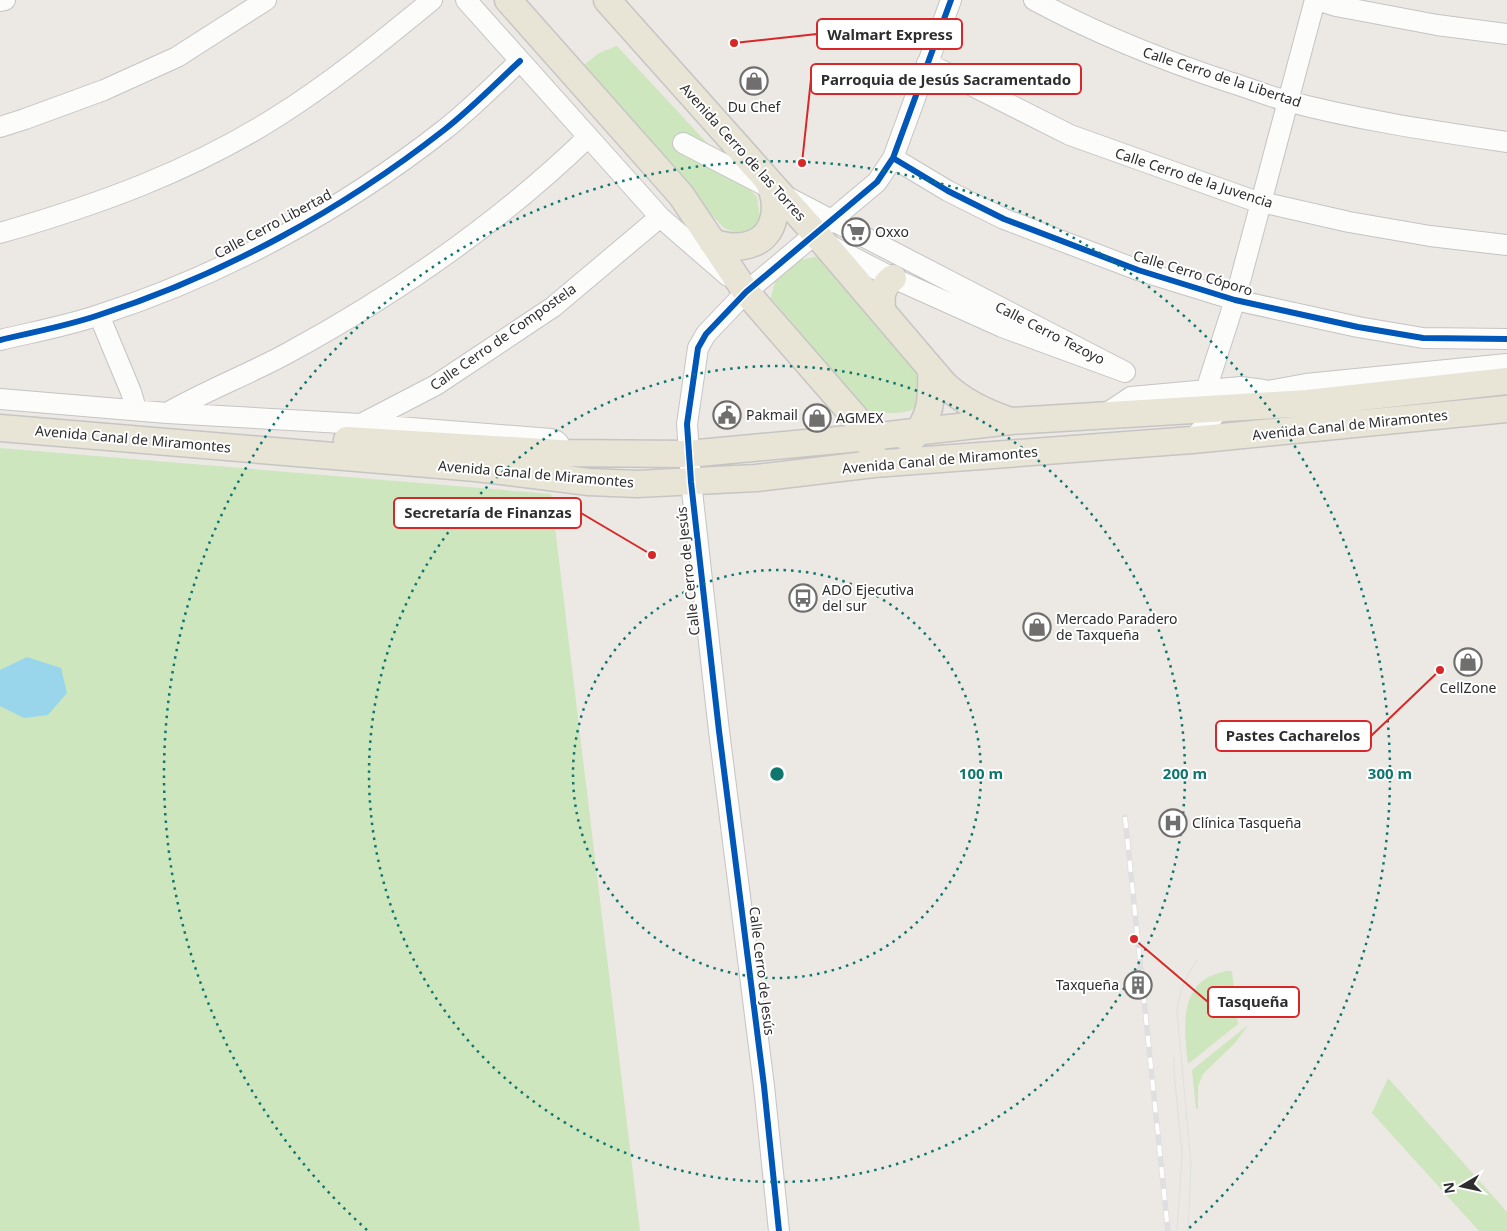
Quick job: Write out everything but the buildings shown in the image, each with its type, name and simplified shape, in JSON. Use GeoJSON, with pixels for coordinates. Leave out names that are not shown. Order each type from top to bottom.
{"type":"FeatureCollection","features":[{"type":"Feature","properties":{"kind":"main road"},"geometry":{"type":"LineString","coordinates":[[508,0],[681,195],[746,292],[870,437],[874,464],[903,447],[919,431],[926,418],[931,401],[931,369]]}},
{"type":"Feature","properties":{"kind":"main road","name":"Avenida Cerro de las Torres"},"geometry":{"type":"LineString","coordinates":[[607,0],[882,309],[931,369],[957,396],[981,410],[1011,421]]}},
{"type":"Feature","properties":{"kind":"main road"},"geometry":{"type":"LineString","coordinates":[[712,242],[741,246],[760,240],[767,233],[772,225],[775,206],[774,196],[767,179]]}},
{"type":"Feature","properties":{"kind":"main road"},"geometry":{"type":"LineString","coordinates":[[882,309],[882,292],[886,283],[893,278]]}},
{"type":"Feature","properties":{"kind":"main road","name":"Avenida Canal de Miramontes"},"geometry":{"type":"LineString","coordinates":[[0,414],[133,426],[560,453],[688,454],[870,437],[1011,421],[1102,416],[1213,399],[1307,403],[1507,381]]}},
{"type":"Feature","properties":{"kind":"main road","name":"Avenida Canal de Miramontes"},"geometry":{"type":"LineString","coordinates":[[0,428],[476,468],[589,482],[637,484],[756,478],[874,464],[1192,440],[1505,411]]}},
{"type":"Feature","properties":{"kind":"main road"},"geometry":{"type":"LineString","coordinates":[[476,468],[503,464],[546,467],[555,462],[560,453]]}},
{"type":"Feature","properties":{"kind":"street"},"geometry":{"type":"LineString","coordinates":[[0,1],[5,0]]}},
{"type":"Feature","properties":{"kind":"street"},"geometry":{"type":"LineString","coordinates":[[0,126],[25,119],[104,90],[177,57],[266,0]]}},
{"type":"Feature","properties":{"kind":"street"},"geometry":{"type":"LineString","coordinates":[[0,233],[47,220],[140,187],[208,155],[277,116],[350,66],[432,0]]}},
{"type":"Feature","properties":{"kind":"street"},"geometry":{"type":"LineString","coordinates":[[466,0],[660,216],[746,292]]}},
{"type":"Feature","properties":{"kind":"street","name":"Calle Cerro de Jesús"},"geometry":{"type":"LineString","coordinates":[[779,1231],[764,1086],[719,731],[688,454],[687,424],[698,348],[706,334],[746,292],[819,238],[877,182],[893,158],[951,0]]}},
{"type":"Feature","properties":{"kind":"street","name":"Calle Cerro de la Libertad"},"geometry":{"type":"LineString","coordinates":[[1034,0],[1130,47],[1185,68],[1287,101],[1407,126],[1507,142]]}},
{"type":"Feature","properties":{"kind":"street"},"geometry":{"type":"LineString","coordinates":[[1213,399],[1235,300],[1260,202],[1316,0],[1336,6],[1437,25],[1507,34]]}},
{"type":"Feature","properties":{"kind":"street","name":"Calle Cerro Libertad"},"geometry":{"type":"LineString","coordinates":[[0,340],[99,315],[188,282],[309,221],[382,175],[445,129],[520,61]]}},
{"type":"Feature","properties":{"kind":"street","name":"Calle Cerro de la Juvencia"},"geometry":{"type":"LineString","coordinates":[[927,63],[1070,135],[1260,202],[1430,236],[1507,245]]}},
{"type":"Feature","properties":{"kind":"street"},"geometry":{"type":"LineString","coordinates":[[167,413],[209,390],[285,354],[390,293],[491,222],[588,137]]}},
{"type":"Feature","properties":{"kind":"street","name":"Calle Cerro Tezoyo"},"geometry":{"type":"LineString","coordinates":[[683,142],[1125,372],[1002,327],[893,278],[819,238]]}},
{"type":"Feature","properties":{"kind":"street","name":"Calle Cerro Cóporo"},"geometry":{"type":"LineString","coordinates":[[893,158],[948,191],[1004,219],[1138,270],[1235,300],[1292,314],[1422,338],[1507,339]]}},
{"type":"Feature","properties":{"kind":"street","name":"Calle Cerro de Compostela"},"geometry":{"type":"LineString","coordinates":[[360,424],[436,385],[553,306],[660,216]]}},
{"type":"Feature","properties":{"kind":"street"},"geometry":{"type":"LineString","coordinates":[[99,315],[136,410]]}},
{"type":"Feature","properties":{"kind":"street"},"geometry":{"type":"LineString","coordinates":[[1422,338],[1433,356],[1434,371]]}},
{"type":"Feature","properties":{"kind":"street","name":"Avenida Canal de Miramontes"},"geometry":{"type":"LineString","coordinates":[[1192,440],[1213,399],[1306,384],[1507,364]]}},
{"type":"Feature","properties":{"kind":"street"},"geometry":{"type":"LineString","coordinates":[[209,390],[204,399],[204,405],[212,416]]}},
{"type":"Feature","properties":{"kind":"street","name":"Avenida Canal de Miramontes"},"geometry":{"type":"LineString","coordinates":[[1268,391],[1307,403]]}},
{"type":"Feature","properties":{"kind":"street","name":"Avenida Canal de Miramontes"},"geometry":{"type":"LineString","coordinates":[[0,399],[167,413],[360,424],[551,439],[558,442],[560,453]]}},
{"type":"Feature","properties":{"kind":"green space"},"geometry":{"type":"Polygon","coordinates":[[[617,46],[757,197],[760,218],[751,234],[737,233],[724,228],[584,77],[584,65],[599,53],[617,46]]]}},
{"type":"Feature","properties":{"kind":"green space"},"geometry":{"type":"Polygon","coordinates":[[[820,256],[915,367],[919,391],[915,408],[897,413],[866,410],[771,298],[777,278],[785,266],[799,260],[820,256]]]}},
{"type":"Feature","properties":{"kind":"green space"},"geometry":{"type":"Polygon","coordinates":[[[0,448],[551,494],[640,1231],[0,1231],[0,448]]]}},
{"type":"Feature","properties":{"kind":"green space"},"geometry":{"type":"Polygon","coordinates":[[[1232,971],[1238,1024],[1188,1064],[1185,1021],[1187,1007],[1192,994],[1199,984],[1211,976],[1232,971]]]}},
{"type":"Feature","properties":{"kind":"green space"},"geometry":{"type":"Polygon","coordinates":[[[1248,1025],[1236,1042],[1203,1074],[1198,1086],[1198,1109],[1196,1109],[1192,1070],[1248,1025]]]}},
{"type":"Feature","properties":{"kind":"green space"},"geometry":{"type":"Polygon","coordinates":[[[1388,1078],[1507,1212],[1507,1231],[1479,1231],[1372,1113],[1388,1078]]]}},
{"type":"Feature","properties":{"kind":"water"},"geometry":{"type":"Polygon","coordinates":[[[27,657],[61,668],[67,693],[48,715],[24,718],[0,706],[0,670],[27,657]]]}},
{"type":"Feature","properties":{"kind":"tram line"},"geometry":{"type":"LineString","coordinates":[[1188,1231],[1191,1164],[1177,1011],[1179,997],[1184,984],[1197,960]]}},
{"type":"Feature","properties":{"kind":"tram line"},"geometry":{"type":"LineString","coordinates":[[1174,1057],[1182,1154],[1177,1231]]}},
{"type":"Feature","properties":{"kind":"railway"},"geometry":{"type":"LineString","coordinates":[[1125,817],[1168,1231]]}},
{"type":"Feature","properties":{"kind":"cycle path"},"geometry":{"type":"LineString","coordinates":[[779,1231],[764,1086],[719,731],[691,482],[687,424],[698,348],[706,334],[746,292],[877,182],[893,158],[951,0]]}},
{"type":"Feature","properties":{"kind":"cycle path"},"geometry":{"type":"LineString","coordinates":[[0,340],[75,322],[145,299],[236,260],[280,238],[323,213],[405,159],[454,122],[520,61]]}},
{"type":"Feature","properties":{"kind":"cycle path"},"geometry":{"type":"LineString","coordinates":[[893,158],[948,191],[1004,219],[1138,270],[1235,300],[1358,327],[1423,338],[1507,339]]}},
{"type":"Feature","properties":{"kind":"place","name":"Walmart Express"},"geometry":{"type":"Point","coordinates":[734,43]}},
{"type":"Feature","properties":{"kind":"place","name":"Du Chef"},"geometry":{"type":"Point","coordinates":[754,81]}},
{"type":"Feature","properties":{"kind":"place","name":"Parroquia de Jesús Sacramentado"},"geometry":{"type":"Point","coordinates":[802,163]}},
{"type":"Feature","properties":{"kind":"place","name":"Oxxo"},"geometry":{"type":"Point","coordinates":[856,232]}},
{"type":"Feature","properties":{"kind":"place","name":"Pakmail"},"geometry":{"type":"Point","coordinates":[727,415]}},
{"type":"Feature","properties":{"kind":"place","name":"AGMEX"},"geometry":{"type":"Point","coordinates":[817,418]}},
{"type":"Feature","properties":{"kind":"place","name":"Secretaría de Finanzas"},"geometry":{"type":"Point","coordinates":[652,555]}},
{"type":"Feature","properties":{"kind":"place","name":"ADO Ejecutiva del sur"},"geometry":{"type":"Point","coordinates":[803,598]}},
{"type":"Feature","properties":{"kind":"place","name":"Mercado Paradero de Taxqueña"},"geometry":{"type":"Point","coordinates":[1037,627]}},
{"type":"Feature","properties":{"kind":"place","name":"CellZone"},"geometry":{"type":"Point","coordinates":[1468,662]}},
{"type":"Feature","properties":{"kind":"place","name":"Pastes Cacharelos"},"geometry":{"type":"Point","coordinates":[1440,670]}},
{"type":"Feature","properties":{"kind":"place","name":"Clínica Tasqueña"},"geometry":{"type":"Point","coordinates":[1173,823]}},
{"type":"Feature","properties":{"kind":"place","name":"Tasqueña"},"geometry":{"type":"Point","coordinates":[1134,939]}},
{"type":"Feature","properties":{"kind":"place","name":"Taxqueña"},"geometry":{"type":"Point","coordinates":[1138,985]}}]}
